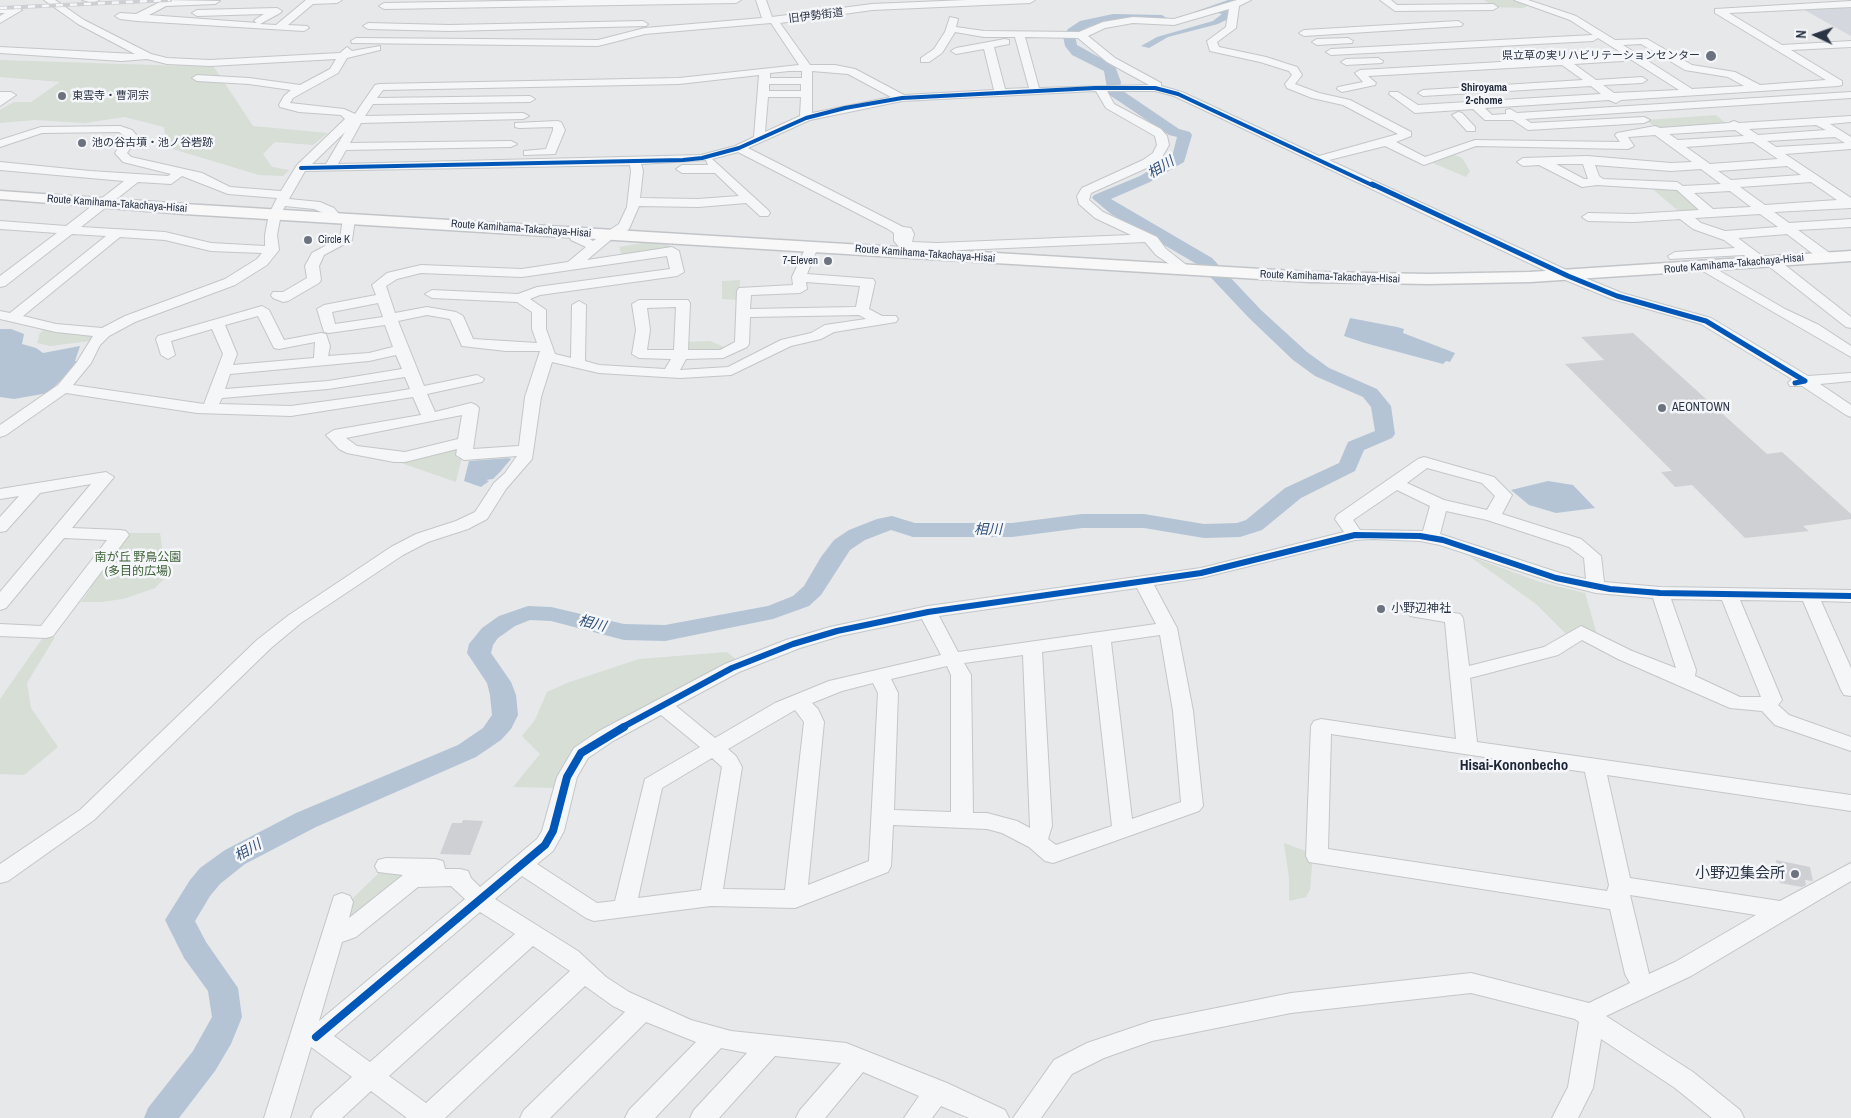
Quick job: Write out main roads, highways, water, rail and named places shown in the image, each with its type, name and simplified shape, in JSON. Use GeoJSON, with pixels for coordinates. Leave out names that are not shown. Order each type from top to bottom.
{"type":"FeatureCollection","features":[{"type":"Feature","properties":{"kind":"main road","name":"Route Kamihama-Takachaya-Hisai"},"geometry":{"type":"LineString","coordinates":[[0,194],[102,204],[280,204],[343,218],[1243,274],[1429,280],[1568,276],[1851,256]]}},
{"type":"Feature","properties":{"kind":"water"},"geometry":{"type":"Polygon","coordinates":[[[1228,0],[1243,0],[1228,19],[1218,24],[1168,37],[1149,48],[1141,46],[1157,37],[1213,21],[1222,14],[1214,12],[1177,20],[1104,19],[1137,17],[1174,19],[1228,0]]]}},
{"type":"Feature","properties":{"kind":"water"},"geometry":{"type":"Polygon","coordinates":[[[1350,318],[1404,329],[1403,333],[1455,353],[1450,362],[1446,361],[1443,364],[1344,336],[1350,318]]]}},
{"type":"Feature","properties":{"kind":"water"},"geometry":{"type":"Polygon","coordinates":[[[0,329],[11,329],[24,334],[22,344],[36,348],[43,353],[80,346],[75,361],[79,362],[48,393],[14,399],[0,397],[0,329]]]}},
{"type":"Feature","properties":{"kind":"water"},"geometry":{"type":"Polygon","coordinates":[[[511,459],[500,472],[493,479],[486,480],[489,481],[481,487],[464,481],[469,461],[511,459]]]}},
{"type":"Feature","properties":{"kind":"water"},"geometry":{"type":"Polygon","coordinates":[[[1548,481],[1573,485],[1595,508],[1556,513],[1529,505],[1511,490],[1548,481]]]}},
{"type":"Feature","properties":{"kind":"waterway","name":"相川"},"geometry":{"type":"LineString","coordinates":[[160,1118],[204,1061],[220,1035],[227,1017],[223,988],[195,950],[180,920],[200,888],[210,876],[235,857],[306,820],[467,751],[492,734],[502,723],[505,715],[503,695],[499,682],[479,653],[481,644],[490,633],[507,621],[528,613],[551,614],[624,632],[665,633],[773,612],[801,601],[813,590],[832,557],[842,545],[857,535],[892,523],[913,530],[1012,530],[1082,521],[1144,521],[1204,531],[1240,530],[1254,525],[1293,493],[1348,467],[1355,446],[1385,434],[1381,406],[1370,393],[1322,372],[1300,356],[1255,314],[1206,262],[1117,211],[1100,198],[1145,179],[1179,159],[1185,135],[1174,132],[1125,97],[1113,91],[1114,82],[1110,69],[1077,52],[1071,46],[1069,36],[1084,24],[1113,18],[1162,19]]}},
{"type":"Feature","properties":{"kind":"railway"},"geometry":{"type":"LineString","coordinates":[[0,8],[170,0]]}},
{"type":"Feature","properties":{"kind":"place","name":"県立草の実リハビリテーションセンター"},"geometry":{"type":"Point","coordinates":[1711,56]}},
{"type":"Feature","properties":{"kind":"place","name":"東雲寺・曹洞宗"},"geometry":{"type":"Point","coordinates":[62,96]}},
{"type":"Feature","properties":{"kind":"place","name":"池の谷古墳・池ノ谷砦跡"},"geometry":{"type":"Point","coordinates":[82,143]}},
{"type":"Feature","properties":{"kind":"place","name":"Circle K"},"geometry":{"type":"Point","coordinates":[308,240]}},
{"type":"Feature","properties":{"kind":"place","name":"7-Eleven"},"geometry":{"type":"Point","coordinates":[828,261]}},
{"type":"Feature","properties":{"kind":"place","name":"AEONTOWN"},"geometry":{"type":"Point","coordinates":[1662,408]}},
{"type":"Feature","properties":{"kind":"place","name":"小野辺神社"},"geometry":{"type":"Point","coordinates":[1381,609]}},
{"type":"Feature","properties":{"kind":"place","name":"小野辺集会所"},"geometry":{"type":"Point","coordinates":[1795,874]}},
{"type":"Feature","properties":{"kind":"district","name":"Shiroyama 2-chome"},"geometry":{"type":"Point","coordinates":[1484,94]}},
{"type":"Feature","properties":{"kind":"district","name":"Hisai-Kononbecho"},"geometry":{"type":"Point","coordinates":[1514,766]}},
{"type":"Feature","properties":{"kind":"park label","name":"南が丘 野鳥公園 (多目的広場)"},"geometry":{"type":"Point","coordinates":[138,565]}}]}
